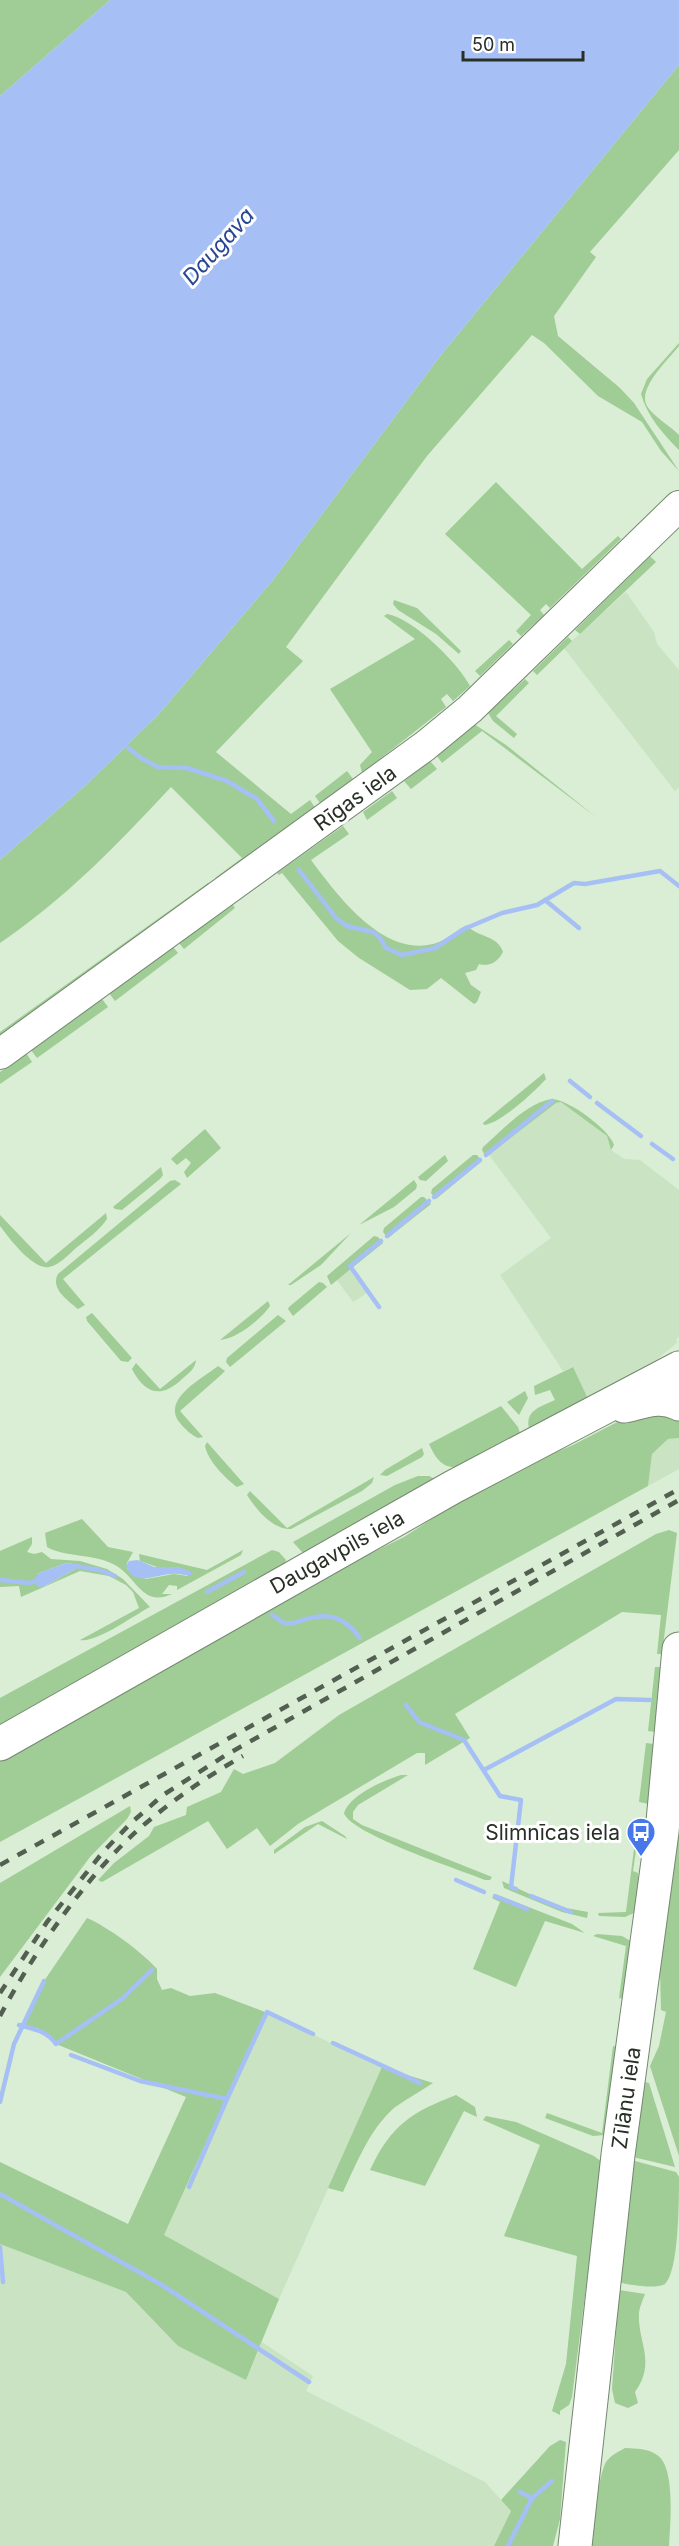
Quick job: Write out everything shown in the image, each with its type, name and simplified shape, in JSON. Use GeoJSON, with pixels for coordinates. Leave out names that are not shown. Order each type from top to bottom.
{"type":"FeatureCollection","features":[{"type":"Feature","properties":{"kind":"highway","name":"Daugavpils iela"},"geometry":{"type":"LineString","coordinates":[[0,1744],[453,1487],[679,1368]]}},
{"type":"Feature","properties":{"kind":"highway"},"geometry":{"type":"LineString","coordinates":[[596,1412],[655,1399],[664,1399],[679,1404]]}},
{"type":"Feature","properties":{"kind":"highway","name":"Zīlānu iela"},"geometry":{"type":"LineString","coordinates":[[575,2546],[618,2155],[662,1832],[679,1649]]}},
{"type":"Feature","properties":{"kind":"main road","name":"Rīgas iela"},"geometry":{"type":"LineString","coordinates":[[0,1054],[425,746],[470,709],[679,506]]}},
{"type":"Feature","properties":{"kind":"shaded area"},"geometry":{"type":"Polygon","coordinates":[[[626,592],[654,632],[657,644],[679,670],[679,787],[675,791],[564,648],[626,592]]]}},
{"type":"Feature","properties":{"kind":"shaded area"},"geometry":{"type":"Polygon","coordinates":[[[562,1102],[607,1136],[611,1150],[624,1159],[640,1160],[679,1190],[679,1336],[676,1340],[678,1342],[650,1365],[588,1400],[572,1367],[563,1371],[500,1275],[551,1238],[489,1155],[556,1103],[562,1102]]]}},
{"type":"Feature","properties":{"kind":"shaded area"},"geometry":{"type":"Polygon","coordinates":[[[350,1270],[367,1293],[353,1302],[337,1280],[350,1270]]]}},
{"type":"Feature","properties":{"kind":"shaded area"},"geometry":{"type":"Polygon","coordinates":[[[679,1438],[679,1469],[648,1486],[652,1454],[668,1439],[679,1438]]]}},
{"type":"Feature","properties":{"kind":"shaded area"},"geometry":{"type":"Polygon","coordinates":[[[265,2012],[382,2067],[279,2299],[163,2235],[265,2012]]]}},
{"type":"Feature","properties":{"kind":"shaded area"},"geometry":{"type":"Polygon","coordinates":[[[0,2244],[126,2292],[178,2346],[246,2380],[262,2342],[313,2376],[306,2391],[485,2482],[511,2511],[494,2546],[0,2546],[0,2244]]]}},
{"type":"Feature","properties":{"kind":"green space"},"geometry":{"type":"Polygon","coordinates":[[[0,0],[110,0],[0,96],[0,0]]]}},
{"type":"Feature","properties":{"kind":"green space"},"geometry":{"type":"Polygon","coordinates":[[[679,65],[679,150],[590,252],[596,257],[554,316],[558,336],[620,388],[634,403],[679,471],[661,451],[642,422],[598,396],[544,343],[532,335],[427,456],[286,647],[303,661],[216,752],[291,814],[310,800],[316,809],[217,881],[215,878],[242,858],[171,787],[111,850],[69,889],[0,943],[0,860],[85,786],[158,715],[273,580],[441,355],[679,65]]]}},
{"type":"Feature","properties":{"kind":"green space"},"geometry":{"type":"Polygon","coordinates":[[[679,343],[679,346],[655,374],[646,391],[645,399],[650,410],[679,435],[679,450],[652,417],[641,394],[647,379],[679,343]]]}},
{"type":"Feature","properties":{"kind":"green space"},"geometry":{"type":"Polygon","coordinates":[[[496,482],[582,569],[618,536],[621,539],[550,608],[546,604],[540,610],[544,615],[521,636],[516,631],[531,615],[445,534],[496,482]]]}},
{"type":"Feature","properties":{"kind":"green space"},"geometry":{"type":"Polygon","coordinates":[[[650,556],[656,562],[580,634],[575,630],[650,556]]]}},
{"type":"Feature","properties":{"kind":"green space"},"geometry":{"type":"Polygon","coordinates":[[[394,600],[417,608],[461,651],[459,654],[436,634],[398,610],[393,604],[394,600]]]}},
{"type":"Feature","properties":{"kind":"green space"},"geometry":{"type":"Polygon","coordinates":[[[387,614],[398,617],[422,632],[456,666],[470,686],[453,701],[447,694],[441,699],[446,707],[362,773],[360,765],[372,752],[330,689],[415,639],[384,616],[387,614]]]}},
{"type":"Feature","properties":{"kind":"green space"},"geometry":{"type":"Polygon","coordinates":[[[568,637],[572,641],[537,675],[533,671],[568,637]]]}},
{"type":"Feature","properties":{"kind":"green space"},"geometry":{"type":"Polygon","coordinates":[[[509,640],[513,644],[480,676],[475,671],[509,640]]]}},
{"type":"Feature","properties":{"kind":"green space"},"geometry":{"type":"Polygon","coordinates":[[[525,679],[529,683],[496,716],[517,734],[514,738],[493,721],[488,713],[525,679]]]}},
{"type":"Feature","properties":{"kind":"green space"},"geometry":{"type":"Polygon","coordinates":[[[474,724],[506,745],[596,817],[482,731],[442,763],[437,756],[474,724]]]}},
{"type":"Feature","properties":{"kind":"green space"},"geometry":{"type":"Polygon","coordinates":[[[430,761],[437,769],[411,789],[404,781],[430,761]]]}},
{"type":"Feature","properties":{"kind":"green space"},"geometry":{"type":"Polygon","coordinates":[[[347,771],[353,779],[320,803],[315,796],[347,771]]]}},
{"type":"Feature","properties":{"kind":"green space"},"geometry":{"type":"Polygon","coordinates":[[[392,791],[397,798],[367,820],[363,812],[392,791]]]}},
{"type":"Feature","properties":{"kind":"green space"},"geometry":{"type":"Polygon","coordinates":[[[343,826],[349,834],[311,860],[335,891],[365,922],[400,943],[419,946],[442,941],[467,925],[500,946],[503,952],[496,961],[486,965],[479,964],[476,970],[465,973],[471,985],[481,992],[477,1002],[474,1004],[441,978],[427,989],[410,990],[359,958],[338,941],[282,873],[279,875],[277,873],[343,826]]]}},
{"type":"Feature","properties":{"kind":"green space"},"geometry":{"type":"Polygon","coordinates":[[[208,883],[211,886],[0,1037],[0,1032],[208,883]]]}},
{"type":"Feature","properties":{"kind":"green space"},"geometry":{"type":"Polygon","coordinates":[[[233,905],[235,908],[184,949],[179,943],[233,905]]]}},
{"type":"Feature","properties":{"kind":"green space"},"geometry":{"type":"Polygon","coordinates":[[[173,947],[178,953],[115,1001],[109,993],[173,947]]]}},
{"type":"Feature","properties":{"kind":"green space"},"geometry":{"type":"Polygon","coordinates":[[[102,999],[108,1007],[37,1058],[31,1050],[102,999]]]}},
{"type":"Feature","properties":{"kind":"green space"},"geometry":{"type":"Polygon","coordinates":[[[26,1053],[32,1062],[0,1084],[0,1072],[26,1053]]]}},
{"type":"Feature","properties":{"kind":"green space"},"geometry":{"type":"Polygon","coordinates":[[[544,1073],[546,1079],[526,1099],[499,1119],[484,1125],[483,1123],[544,1073]]]}},
{"type":"Feature","properties":{"kind":"green space"},"geometry":{"type":"Polygon","coordinates":[[[551,1099],[558,1100],[577,1109],[596,1123],[611,1138],[614,1145],[611,1150],[607,1136],[561,1102],[556,1103],[486,1157],[482,1150],[483,1147],[506,1126],[532,1106],[551,1099]]]}},
{"type":"Feature","properties":{"kind":"green space"},"geometry":{"type":"Polygon","coordinates":[[[205,1129],[221,1148],[187,1178],[184,1172],[191,1163],[186,1158],[177,1165],[171,1159],[205,1129]]]}},
{"type":"Feature","properties":{"kind":"green space"},"geometry":{"type":"Polygon","coordinates":[[[445,1155],[448,1161],[426,1181],[420,1180],[418,1177],[445,1155]]]}},
{"type":"Feature","properties":{"kind":"green space"},"geometry":{"type":"Polygon","coordinates":[[[473,1155],[477,1155],[482,1161],[436,1199],[431,1193],[432,1189],[473,1155]]]}},
{"type":"Feature","properties":{"kind":"green space"},"geometry":{"type":"Polygon","coordinates":[[[161,1167],[163,1175],[160,1179],[122,1210],[113,1207],[161,1167]]]}},
{"type":"Feature","properties":{"kind":"green space"},"geometry":{"type":"Polygon","coordinates":[[[175,1180],[181,1184],[63,1279],[85,1305],[78,1309],[58,1289],[56,1279],[58,1274],[170,1181],[175,1180]]]}},
{"type":"Feature","properties":{"kind":"green space"},"geometry":{"type":"Polygon","coordinates":[[[414,1180],[417,1185],[416,1189],[394,1207],[359,1225],[414,1180]]]}},
{"type":"Feature","properties":{"kind":"green space"},"geometry":{"type":"Polygon","coordinates":[[[421,1197],[431,1204],[388,1238],[383,1232],[384,1228],[421,1197]]]}},
{"type":"Feature","properties":{"kind":"green space"},"geometry":{"type":"Polygon","coordinates":[[[106,1213],[107,1219],[97,1231],[63,1259],[49,1267],[43,1267],[29,1259],[0,1226],[0,1215],[46,1263],[106,1213]]]}},
{"type":"Feature","properties":{"kind":"green space"},"geometry":{"type":"Polygon","coordinates":[[[351,1233],[321,1265],[288,1285],[351,1233]]]}},
{"type":"Feature","properties":{"kind":"green space"},"geometry":{"type":"Polygon","coordinates":[[[374,1236],[383,1243],[331,1285],[327,1276],[374,1236]]]}},
{"type":"Feature","properties":{"kind":"green space"},"geometry":{"type":"Polygon","coordinates":[[[319,1282],[327,1287],[293,1316],[289,1307],[319,1282]]]}},
{"type":"Feature","properties":{"kind":"green space"},"geometry":{"type":"Polygon","coordinates":[[[268,1301],[270,1306],[255,1322],[234,1336],[220,1340],[268,1301]]]}},
{"type":"Feature","properties":{"kind":"green space"},"geometry":{"type":"Polygon","coordinates":[[[92,1313],[132,1358],[128,1362],[121,1361],[87,1321],[86,1317],[92,1313]]]}},
{"type":"Feature","properties":{"kind":"green space"},"geometry":{"type":"Polygon","coordinates":[[[278,1315],[286,1321],[230,1367],[226,1362],[227,1358],[278,1315]]]}},
{"type":"Feature","properties":{"kind":"green space"},"geometry":{"type":"Polygon","coordinates":[[[196,1360],[187,1375],[174,1385],[160,1391],[154,1391],[142,1384],[132,1369],[136,1363],[160,1389],[196,1360]]]}},
{"type":"Feature","properties":{"kind":"green space"},"geometry":{"type":"Polygon","coordinates":[[[218,1366],[225,1371],[180,1411],[203,1437],[198,1438],[180,1423],[176,1414],[176,1406],[186,1390],[218,1366]]]}},
{"type":"Feature","properties":{"kind":"green space"},"geometry":{"type":"Polygon","coordinates":[[[573,1367],[588,1399],[530,1431],[528,1424],[531,1414],[555,1400],[550,1390],[535,1395],[534,1386],[573,1367]]]}},
{"type":"Feature","properties":{"kind":"green space"},"geometry":{"type":"Polygon","coordinates":[[[525,1391],[528,1398],[519,1415],[507,1402],[525,1391]]]}},
{"type":"Feature","properties":{"kind":"green space"},"geometry":{"type":"Polygon","coordinates":[[[501,1406],[518,1427],[521,1436],[458,1467],[443,1464],[437,1458],[429,1444],[501,1406]]]}},
{"type":"Feature","properties":{"kind":"green space"},"geometry":{"type":"Polygon","coordinates":[[[648,1406],[679,1412],[679,1438],[668,1439],[652,1454],[648,1486],[0,1842],[0,1757],[316,1580],[404,1537],[498,1476],[573,1445],[648,1406]]]}},
{"type":"Feature","properties":{"kind":"green space"},"geometry":{"type":"Polygon","coordinates":[[[207,1442],[244,1484],[237,1487],[218,1469],[207,1452],[205,1446],[207,1442]]]}},
{"type":"Feature","properties":{"kind":"green space"},"geometry":{"type":"Polygon","coordinates":[[[422,1448],[424,1454],[422,1457],[387,1476],[380,1475],[385,1470],[422,1448]]]}},
{"type":"Feature","properties":{"kind":"green space"},"geometry":{"type":"Polygon","coordinates":[[[418,1476],[429,1476],[435,1479],[306,1552],[302,1552],[293,1542],[395,1485],[418,1476]]]}},
{"type":"Feature","properties":{"kind":"green space"},"geometry":{"type":"Polygon","coordinates":[[[374,1477],[372,1483],[362,1491],[291,1529],[278,1526],[272,1522],[260,1512],[247,1495],[250,1491],[287,1528],[374,1477]]]}},
{"type":"Feature","properties":{"kind":"green space"},"geometry":{"type":"Polygon","coordinates":[[[82,1519],[108,1547],[133,1552],[127,1563],[127,1569],[146,1579],[174,1574],[188,1576],[177,1567],[160,1568],[140,1561],[139,1554],[207,1570],[243,1550],[241,1555],[177,1590],[177,1586],[169,1585],[162,1594],[172,1594],[154,1597],[140,1589],[123,1570],[107,1561],[63,1553],[47,1547],[45,1533],[82,1519]]]}},
{"type":"Feature","properties":{"kind":"green space"},"geometry":{"type":"Polygon","coordinates":[[[669,1530],[677,1533],[662,1654],[657,1654],[661,1615],[622,1612],[455,1714],[470,1738],[425,1765],[425,1753],[417,1753],[298,1824],[270,1846],[257,1828],[227,1849],[208,1821],[102,1882],[98,1880],[114,1863],[149,1836],[154,1827],[186,1815],[187,1807],[221,1792],[234,1769],[243,1774],[275,1763],[339,1715],[656,1534],[669,1530]]]}},
{"type":"Feature","properties":{"kind":"green space"},"geometry":{"type":"Polygon","coordinates":[[[32,1537],[32,1544],[27,1552],[34,1554],[42,1552],[51,1559],[80,1561],[107,1569],[123,1579],[150,1607],[105,1633],[87,1640],[80,1640],[139,1608],[133,1592],[126,1585],[109,1576],[80,1571],[21,1597],[19,1586],[0,1587],[0,1551],[32,1537]],[[66,1563],[37,1574],[45,1586],[75,1569],[73,1564],[66,1563]]]}},
{"type":"Feature","properties":{"kind":"green space"},"geometry":{"type":"Polygon","coordinates":[[[272,1550],[279,1552],[286,1560],[285,1564],[0,1726],[0,1698],[272,1550]]]}},
{"type":"Feature","properties":{"kind":"green space"},"geometry":{"type":"Polygon","coordinates":[[[655,1667],[661,1667],[655,1732],[648,1731],[655,1667]]]}},
{"type":"Feature","properties":{"kind":"green space"},"geometry":{"type":"Polygon","coordinates":[[[646,1743],[654,1744],[649,1804],[639,1802],[646,1743]]]}},
{"type":"Feature","properties":{"kind":"green space"},"geometry":{"type":"Polygon","coordinates":[[[401,1775],[408,1775],[358,1805],[353,1812],[353,1819],[362,1825],[492,1877],[490,1880],[385,1841],[365,1831],[344,1813],[360,1794],[401,1775]]]}},
{"type":"Feature","properties":{"kind":"green space"},"geometry":{"type":"Polygon","coordinates":[[[130,1806],[131,1812],[127,1819],[90,1857],[0,1977],[0,1883],[130,1806]]]}},
{"type":"Feature","properties":{"kind":"green space"},"geometry":{"type":"Polygon","coordinates":[[[322,1821],[347,1839],[318,1824],[274,1854],[274,1850],[305,1827],[322,1821]]]}},
{"type":"Feature","properties":{"kind":"green space"},"geometry":{"type":"Polygon","coordinates":[[[679,1828],[679,2156],[650,2066],[659,2046],[666,2012],[661,2010],[660,1970],[679,1828]]]}},
{"type":"Feature","properties":{"kind":"green space"},"geometry":{"type":"Polygon","coordinates":[[[636,1833],[642,1836],[642,1844],[637,1843],[633,1871],[638,1873],[639,1894],[636,1912],[625,1917],[599,1916],[598,1913],[626,1912],[636,1833]]]}},
{"type":"Feature","properties":{"kind":"green space"},"geometry":{"type":"Polygon","coordinates":[[[502,1881],[555,1906],[588,1912],[587,1918],[562,1912],[504,1888],[502,1881]]]}},
{"type":"Feature","properties":{"kind":"green space"},"geometry":{"type":"Polygon","coordinates":[[[495,1894],[572,1924],[585,1933],[545,1921],[516,1987],[473,1969],[500,1902],[492,1898],[495,1894]]]}},
{"type":"Feature","properties":{"kind":"green space"},"geometry":{"type":"Polygon","coordinates":[[[87,1918],[114,1934],[151,1962],[157,1969],[157,1979],[162,1990],[171,1988],[190,1996],[215,1993],[265,2012],[164,2235],[279,2299],[246,2380],[178,2346],[126,2292],[0,2244],[0,2162],[128,2224],[186,2097],[56,2044],[45,2034],[22,2026],[44,1981],[87,1918]]]}},
{"type":"Feature","properties":{"kind":"green space"},"geometry":{"type":"Polygon","coordinates":[[[597,1934],[622,1936],[634,1943],[625,1999],[619,1998],[626,1946],[593,1936],[597,1934]]]}},
{"type":"Feature","properties":{"kind":"green space"},"geometry":{"type":"Polygon","coordinates":[[[613,2046],[619,2047],[604,2135],[593,2136],[545,2118],[547,2113],[602,2133],[613,2046]]]}},
{"type":"Feature","properties":{"kind":"green space"},"geometry":{"type":"Polygon","coordinates":[[[382,2067],[433,2083],[394,2108],[377,2126],[364,2147],[343,2192],[328,2188],[382,2067]]]}},
{"type":"Feature","properties":{"kind":"green space"},"geometry":{"type":"Polygon","coordinates":[[[645,2082],[649,2083],[675,2167],[633,2157],[645,2082]]]}},
{"type":"Feature","properties":{"kind":"green space"},"geometry":{"type":"Polygon","coordinates":[[[456,2095],[475,2107],[477,2117],[464,2111],[425,2186],[370,2170],[386,2142],[404,2122],[415,2114],[456,2095]]]}},
{"type":"Feature","properties":{"kind":"green space"},"geometry":{"type":"Polygon","coordinates":[[[486,2116],[516,2122],[594,2156],[602,2162],[572,2397],[569,2405],[560,2411],[560,2415],[552,2411],[566,2364],[577,2256],[504,2236],[540,2145],[483,2120],[486,2116]]]}},
{"type":"Feature","properties":{"kind":"green space"},"geometry":{"type":"Polygon","coordinates":[[[632,2162],[676,2172],[679,2177],[676,2251],[670,2277],[665,2284],[660,2286],[620,2282],[632,2162]]]}},
{"type":"Feature","properties":{"kind":"green space"},"geometry":{"type":"Polygon","coordinates":[[[619,2290],[645,2294],[639,2312],[639,2323],[645,2371],[635,2392],[638,2403],[628,2408],[615,2403],[612,2389],[619,2290]]]}},
{"type":"Feature","properties":{"kind":"green space"},"geometry":{"type":"Polygon","coordinates":[[[560,2440],[566,2442],[560,2519],[553,2546],[494,2546],[511,2511],[501,2500],[550,2446],[560,2440]]]}},
{"type":"Feature","properties":{"kind":"green space"},"geometry":{"type":"Polygon","coordinates":[[[625,2448],[649,2451],[663,2461],[667,2471],[671,2511],[669,2546],[592,2546],[596,2503],[603,2470],[610,2457],[625,2448]]]}},
{"type":"Feature","properties":{"kind":"water","name":"Daugava"},"geometry":{"type":"Polygon","coordinates":[[[110,0],[679,0],[679,65],[441,355],[273,580],[158,715],[85,786],[0,860],[0,96],[110,0]]]}},
{"type":"Feature","properties":{"kind":"water"},"geometry":{"type":"Polygon","coordinates":[[[138,1560],[154,1567],[179,1567],[191,1572],[191,1575],[135,1577],[126,1566],[129,1561],[138,1560]]]}},
{"type":"Feature","properties":{"kind":"water"},"geometry":{"type":"Polygon","coordinates":[[[66,1563],[73,1564],[75,1569],[45,1586],[39,1587],[34,1583],[37,1574],[66,1563]]]}},
{"type":"Feature","properties":{"kind":"waterway"},"geometry":{"type":"LineString","coordinates":[[126,746],[141,758],[158,767],[187,768],[227,781],[257,799],[274,821]]}},
{"type":"Feature","properties":{"kind":"waterway"},"geometry":{"type":"LineString","coordinates":[[299,870],[336,918],[347,926],[373,932],[386,948],[402,955],[435,948],[464,929],[502,913],[537,905],[574,883],[585,884],[660,871],[679,886]]}},
{"type":"Feature","properties":{"kind":"waterway"},"geometry":{"type":"LineString","coordinates":[[545,900],[579,928]]}},
{"type":"Feature","properties":{"kind":"waterway"},"geometry":{"type":"LineString","coordinates":[[570,1081],[590,1097]]}},
{"type":"Feature","properties":{"kind":"waterway"},"geometry":{"type":"LineString","coordinates":[[486,1155],[552,1101]]}},
{"type":"Feature","properties":{"kind":"waterway"},"geometry":{"type":"LineString","coordinates":[[597,1103],[641,1136]]}},
{"type":"Feature","properties":{"kind":"waterway"},"geometry":{"type":"LineString","coordinates":[[652,1144],[673,1159]]}},
{"type":"Feature","properties":{"kind":"waterway"},"geometry":{"type":"LineString","coordinates":[[434,1197],[480,1160]]}},
{"type":"Feature","properties":{"kind":"waterway"},"geometry":{"type":"LineString","coordinates":[[387,1236],[429,1201]]}},
{"type":"Feature","properties":{"kind":"waterway"},"geometry":{"type":"LineString","coordinates":[[379,1307],[350,1266],[381,1241]]}},
{"type":"Feature","properties":{"kind":"waterway"},"geometry":{"type":"LineString","coordinates":[[71,1567],[99,1570],[115,1576]]}},
{"type":"Feature","properties":{"kind":"waterway"},"geometry":{"type":"LineString","coordinates":[[207,1592],[244,1572]]}},
{"type":"Feature","properties":{"kind":"waterway"},"geometry":{"type":"LineString","coordinates":[[0,1580],[30,1583],[38,1580]]}},
{"type":"Feature","properties":{"kind":"waterway"},"geometry":{"type":"LineString","coordinates":[[272,1615],[289,1624],[328,1616],[348,1625],[360,1638]]}},
{"type":"Feature","properties":{"kind":"waterway"},"geometry":{"type":"LineString","coordinates":[[484,1770],[616,1699],[650,1700]]}},
{"type":"Feature","properties":{"kind":"waterway"},"geometry":{"type":"LineString","coordinates":[[406,1705],[419,1722],[464,1740],[500,1796],[521,1800],[511,1887],[516,1889]]}},
{"type":"Feature","properties":{"kind":"waterway"},"geometry":{"type":"LineString","coordinates":[[456,1880],[484,1892]]}},
{"type":"Feature","properties":{"kind":"waterway"},"geometry":{"type":"LineString","coordinates":[[495,1896],[527,1909]]}},
{"type":"Feature","properties":{"kind":"waterway"},"geometry":{"type":"LineString","coordinates":[[531,1896],[571,1912]]}},
{"type":"Feature","properties":{"kind":"waterway"},"geometry":{"type":"LineString","coordinates":[[19,2025],[44,2033],[56,2044],[123,1998],[152,1970]]}},
{"type":"Feature","properties":{"kind":"waterway"},"geometry":{"type":"LineString","coordinates":[[0,2102],[14,2044],[44,1981]]}},
{"type":"Feature","properties":{"kind":"waterway"},"geometry":{"type":"LineString","coordinates":[[71,2055],[140,2081],[227,2099],[267,2012],[313,2034]]}},
{"type":"Feature","properties":{"kind":"waterway"},"geometry":{"type":"LineString","coordinates":[[333,2043],[420,2083]]}},
{"type":"Feature","properties":{"kind":"waterway"},"geometry":{"type":"LineString","coordinates":[[189,2187],[227,2099]]}},
{"type":"Feature","properties":{"kind":"waterway"},"geometry":{"type":"LineString","coordinates":[[0,2194],[162,2285],[309,2382]]}},
{"type":"Feature","properties":{"kind":"waterway"},"geometry":{"type":"LineString","coordinates":[[0,2247],[3,2282]]}},
{"type":"Feature","properties":{"kind":"waterway"},"geometry":{"type":"LineString","coordinates":[[532,2498],[552,2481]]}},
{"type":"Feature","properties":{"kind":"waterway"},"geometry":{"type":"LineString","coordinates":[[508,2546],[532,2498],[520,2492]]}},
{"type":"Feature","properties":{"kind":"railway"},"geometry":{"type":"LineString","coordinates":[[0,1865],[679,1489]]}},
{"type":"Feature","properties":{"kind":"railway"},"geometry":{"type":"LineString","coordinates":[[0,1993],[47,1922],[103,1852],[163,1795],[226,1755],[679,1500]]}},
{"type":"Feature","properties":{"kind":"railway"},"geometry":{"type":"LineString","coordinates":[[0,2016],[44,1942],[81,1892],[119,1848],[176,1799],[243,1756]]}},
{"type":"Feature","properties":{"kind":"place","name":"Slimnīcas iela"},"geometry":{"type":"Point","coordinates":[641,1858]}}]}
